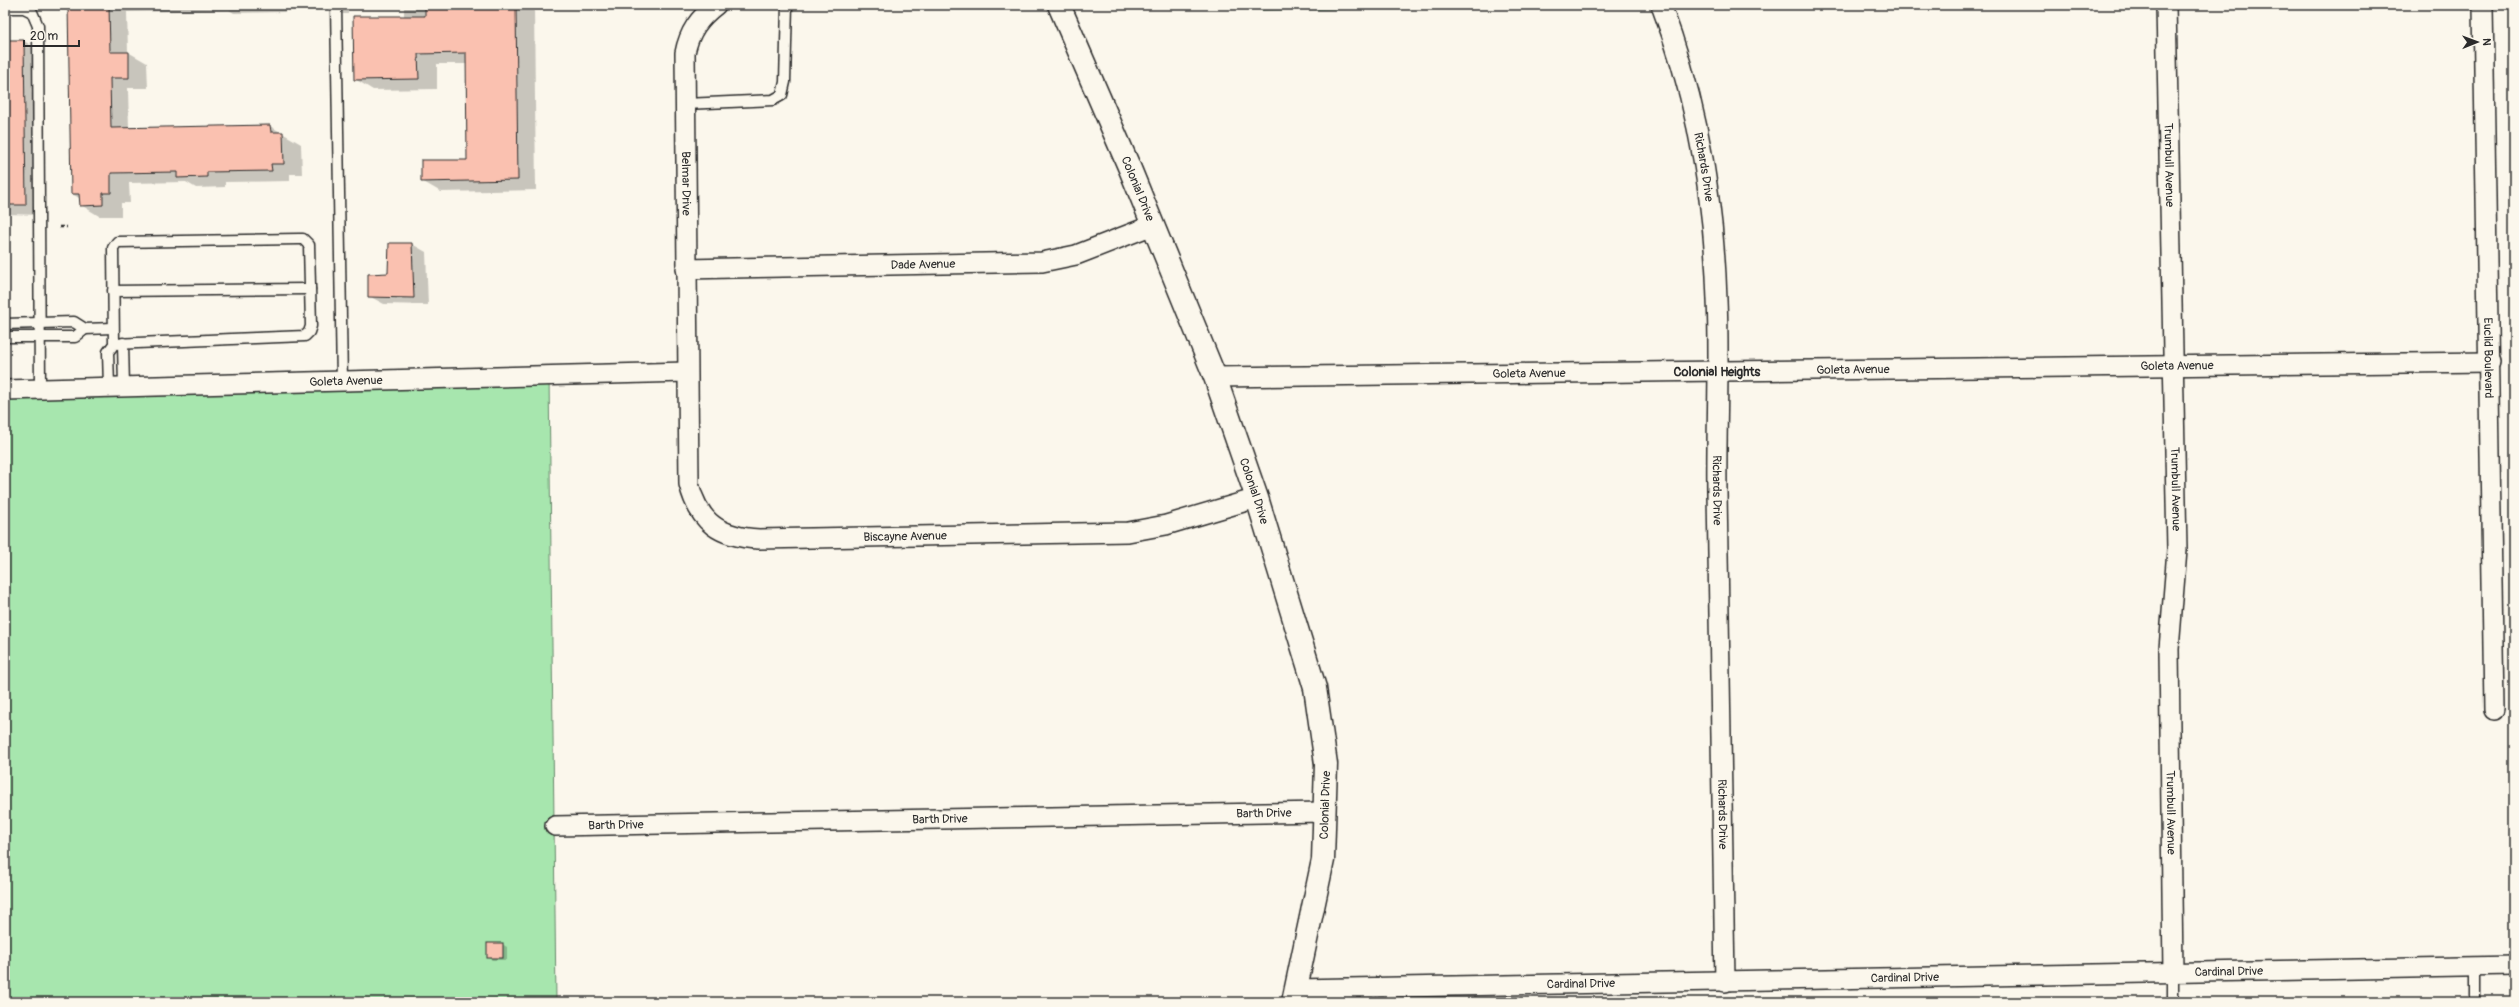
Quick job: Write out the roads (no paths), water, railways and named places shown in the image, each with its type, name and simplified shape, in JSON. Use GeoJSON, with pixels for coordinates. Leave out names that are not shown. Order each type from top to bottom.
{"type":"FeatureCollection","features":[{"type":"Feature","properties":{"kind":"street","name":"Belmar Drive"},"geometry":{"type":"LineString","coordinates":[[687,372],[685,53],[687,41],[699,21],[716,5]]}},
{"type":"Feature","properties":{"kind":"street","name":"Colonial Drive"},"geometry":{"type":"LineString","coordinates":[[1059,5],[1153,226],[1215,377],[1258,498],[1315,688],[1326,764],[1325,812],[1320,877],[1295,996]]}},
{"type":"Feature","properties":{"kind":"street","name":"Richards Drive"},"geometry":{"type":"LineString","coordinates":[[1661,5],[1693,106],[1707,182],[1714,240],[1717,294],[1725,982]]}},
{"type":"Feature","properties":{"kind":"street","name":"Trumbull Avenue"},"geometry":{"type":"LineString","coordinates":[[2166,5],[2177,550],[2169,649],[2173,973]]}},
{"type":"Feature","properties":{"kind":"street","name":"Euclid Boulevard"},"geometry":{"type":"LineString","coordinates":[[2483,5],[2490,362],[2494,710]]}},
{"type":"Feature","properties":{"kind":"street","name":"Dade Avenue"},"geometry":{"type":"LineString","coordinates":[[686,268],[1042,262],[1076,254],[1153,226]]}},
{"type":"Feature","properties":{"kind":"street","name":"Goleta Avenue"},"geometry":{"type":"LineString","coordinates":[[1215,377],[2490,362]]}},
{"type":"Feature","properties":{"kind":"street","name":"Goleta Avenue"},"geometry":{"type":"LineString","coordinates":[[5,390],[687,372]]}},
{"type":"Feature","properties":{"kind":"street","name":"Biscayne Avenue"},"geometry":{"type":"LineString","coordinates":[[687,372],[689,484],[693,500],[701,514],[713,526],[729,535],[742,538],[1128,532],[1166,525],[1258,498]]}},
{"type":"Feature","properties":{"kind":"street","name":"Barth Drive"},"geometry":{"type":"LineString","coordinates":[[555,826],[1325,812]]}},
{"type":"Feature","properties":{"kind":"street","name":"Cardinal Drive"},"geometry":{"type":"LineString","coordinates":[[1295,996],[1725,982],[2514,966]]}},
{"type":"Feature","properties":{"kind":"lane"},"geometry":{"type":"LineString","coordinates":[[336,5],[342,382]]}},
{"type":"Feature","properties":{"kind":"lane"},"geometry":{"type":"LineString","coordinates":[[686,104],[773,100],[782,95],[785,82],[787,5]]}},
{"type":"Feature","properties":{"kind":"lane"},"geometry":{"type":"LineString","coordinates":[[5,8],[24,8],[32,12],[38,26],[38,338],[40,389]]}},
{"type":"Feature","properties":{"kind":"lane"},"geometry":{"type":"LineString","coordinates":[[116,387],[108,352],[118,343],[305,336],[309,332],[310,326],[309,245],[303,239],[299,238],[117,242],[113,248],[114,328],[118,343],[116,387]]}},
{"type":"Feature","properties":{"kind":"lane"},"geometry":{"type":"LineString","coordinates":[[113,291],[310,289]]}},
{"type":"Feature","properties":{"kind":"lane"},"geometry":{"type":"LineString","coordinates":[[5,324],[74,322],[85,328],[114,328]]}},
{"type":"Feature","properties":{"kind":"lane"},"geometry":{"type":"LineString","coordinates":[[5,337],[75,337],[85,328]]}},
{"type":"Feature","properties":{"kind":"lane"},"geometry":{"type":"LineString","coordinates":[[2474,966],[2474,1002]]}},
{"type":"Feature","properties":{"kind":"lane"},"geometry":{"type":"LineString","coordinates":[[2173,973],[2173,1002]]}},
{"type":"Feature","properties":{"kind":"district","name":"Colonial Heights"},"geometry":{"type":"Point","coordinates":[1717,371]}}]}
